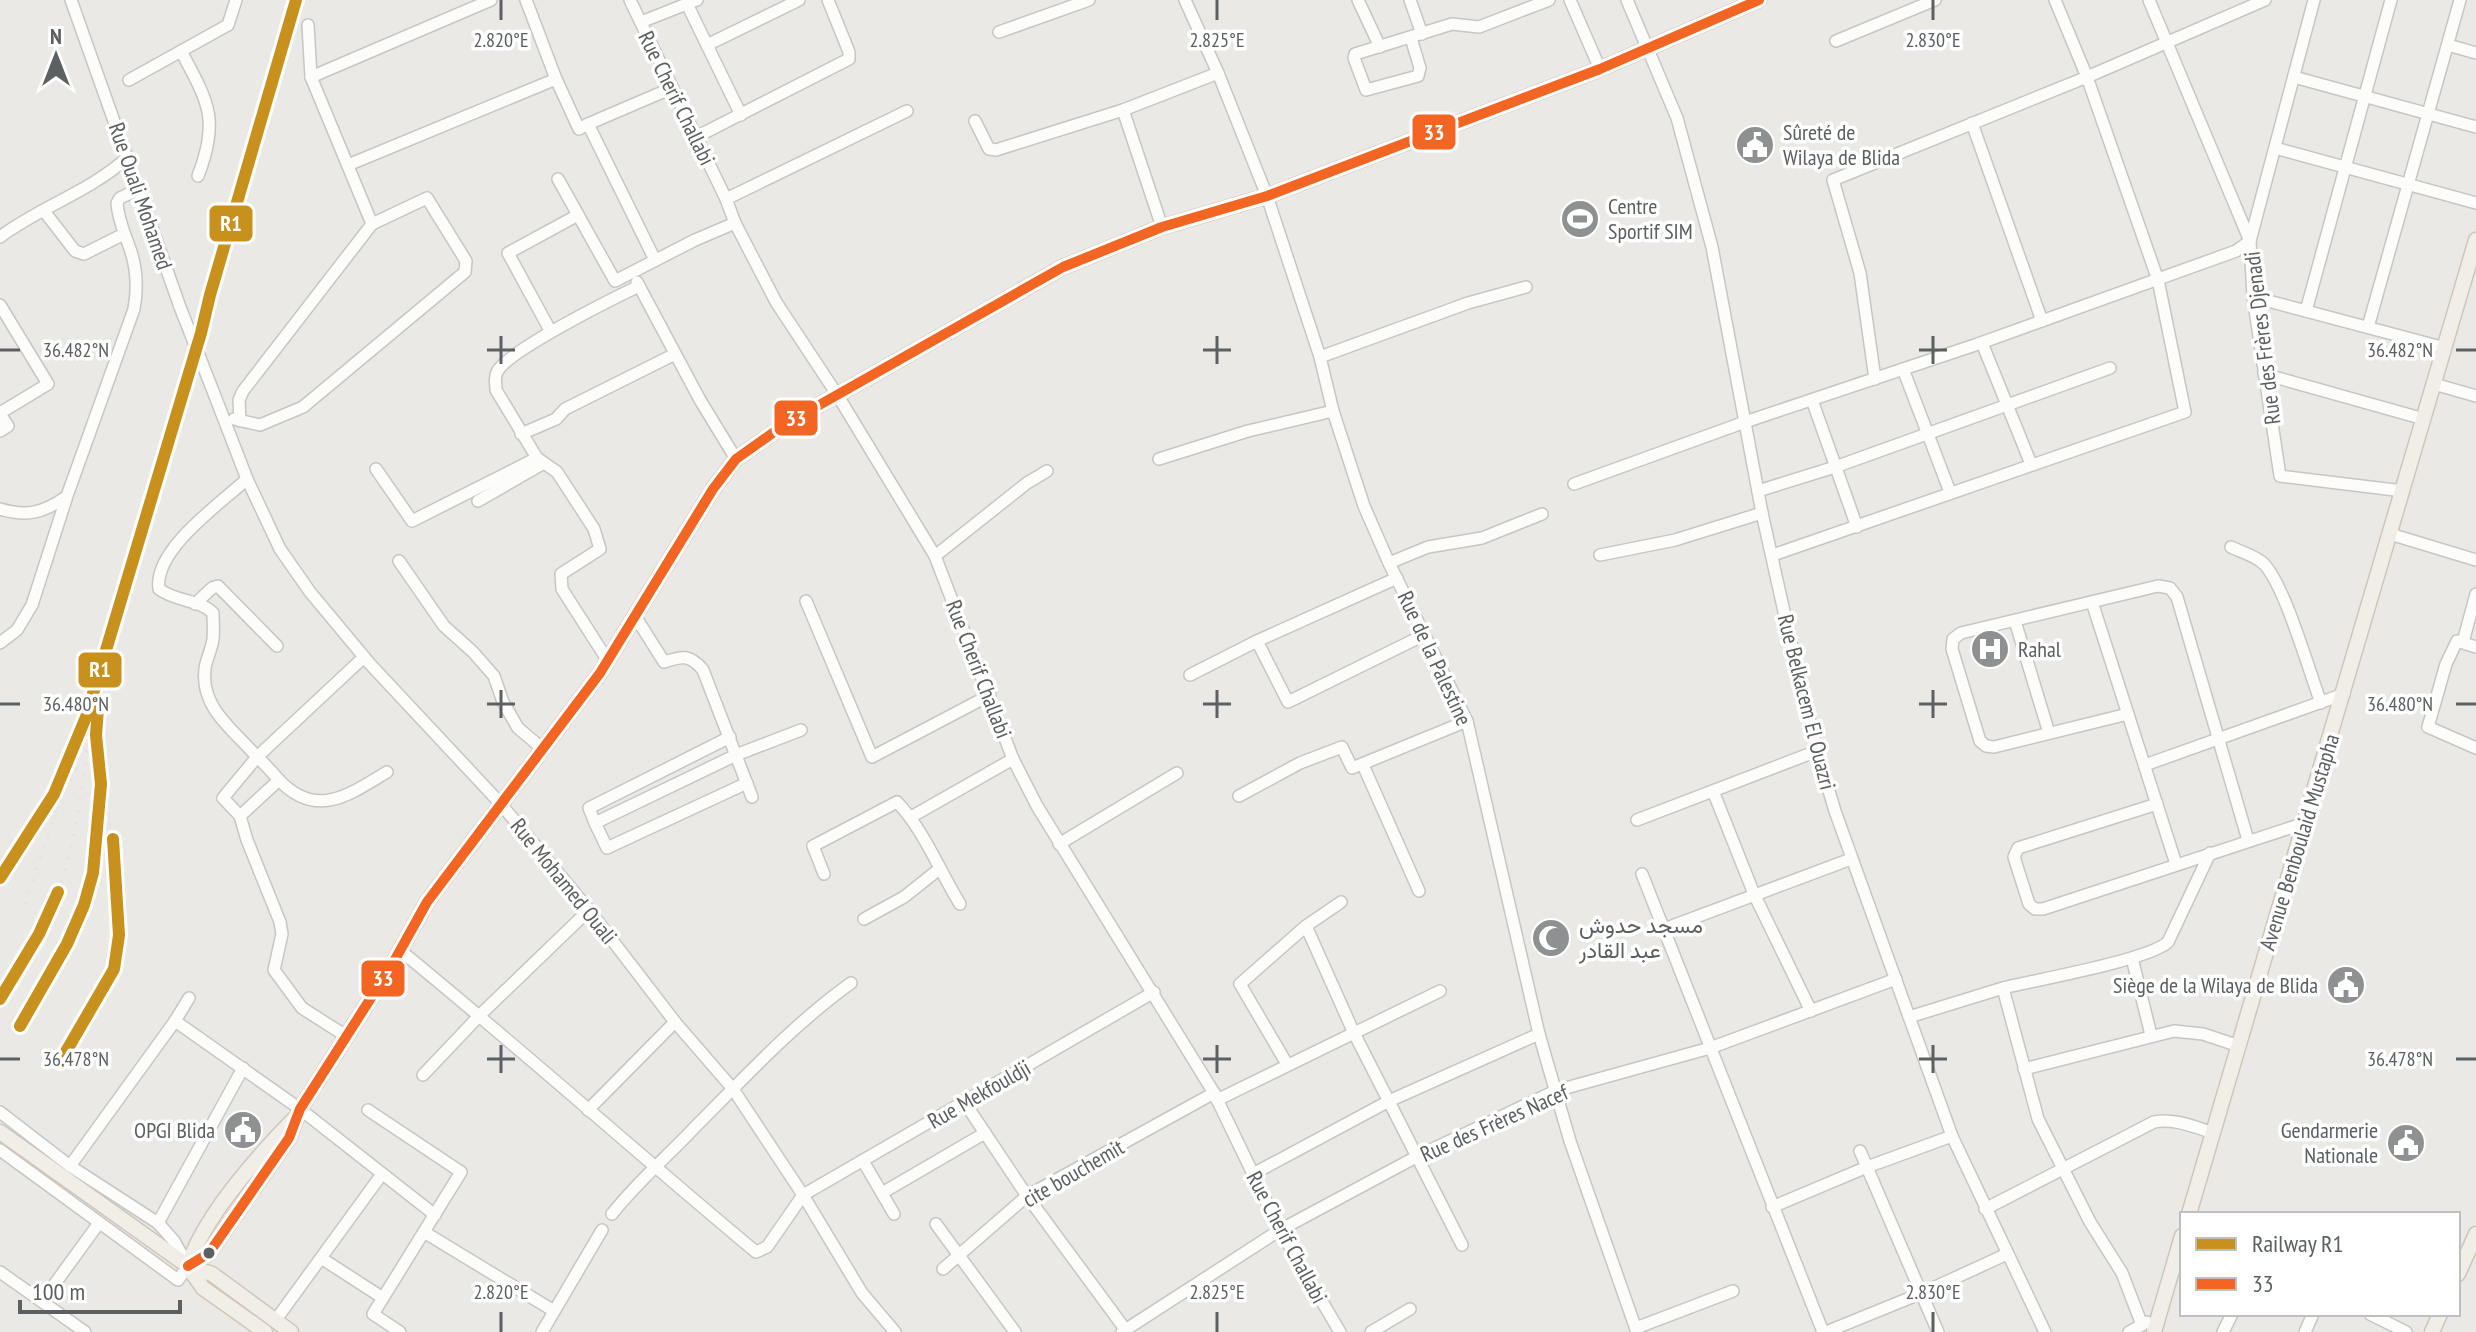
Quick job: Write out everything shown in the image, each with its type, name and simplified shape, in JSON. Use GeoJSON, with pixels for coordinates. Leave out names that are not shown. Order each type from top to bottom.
{"type":"FeatureCollection","features":[{"type":"Feature","properties":{"kind":"main road"},"geometry":{"type":"LineString","coordinates":[[188,1266],[209,1253],[289,1138],[299,1112],[401,951],[427,902],[608,661],[713,489],[736,459],[784,425],[1063,267],[1162,227],[1267,196],[1600,69],[1759,0]]}},
{"type":"Feature","properties":{"kind":"main road","name":"Avenue Benboulaid Mustapha"},"geometry":{"type":"LineString","coordinates":[[2190,1212],[2476,240]]}},
{"type":"Feature","properties":{"kind":"main road"},"geometry":{"type":"LineString","coordinates":[[0,1132],[188,1266],[212,1274],[291,1332]]}},
{"type":"Feature","properties":{"kind":"main road"},"geometry":{"type":"LineString","coordinates":[[2460,1270],[2476,1234]]}},
{"type":"Feature","properties":{"kind":"main road"},"geometry":{"type":"LineString","coordinates":[[2148,1328],[2158,1316],[2180,1243]]}},
{"type":"Feature","properties":{"kind":"main road"},"geometry":{"type":"LineString","coordinates":[[188,1266],[203,1288],[265,1332]]}},
{"type":"Feature","properties":{"kind":"street","name":"Rue Ouali Mohamed"},"geometry":{"type":"LineString","coordinates":[[71,0],[213,391]]}},
{"type":"Feature","properties":{"kind":"street"},"geometry":{"type":"LineString","coordinates":[[129,80],[228,25],[236,0]]}},
{"type":"Feature","properties":{"kind":"street"},"geometry":{"type":"LineString","coordinates":[[311,77],[491,0]]}},
{"type":"Feature","properties":{"kind":"street"},"geometry":{"type":"LineString","coordinates":[[526,0],[579,129],[672,88]]}},
{"type":"Feature","properties":{"kind":"street","name":"Rue Cherif Challabi"},"geometry":{"type":"LineString","coordinates":[[630,0],[735,223],[776,302],[838,396],[935,556],[1013,759],[1059,844],[1154,992],[1216,1097],[1280,1230],[1340,1332]]}},
{"type":"Feature","properties":{"kind":"street"},"geometry":{"type":"LineString","coordinates":[[707,45],[799,0]]}},
{"type":"Feature","properties":{"kind":"street"},"geometry":{"type":"LineString","coordinates":[[696,137],[849,59],[828,0]]}},
{"type":"Feature","properties":{"kind":"street"},"geometry":{"type":"LineString","coordinates":[[999,32],[1089,0]]}},
{"type":"Feature","properties":{"kind":"street","name":"Rue de la Palestine"},"geometry":{"type":"LineString","coordinates":[[1185,0],[1267,196],[1320,357],[1333,411],[1364,506],[1467,721],[1539,1034],[1555,1091],[1637,1330]]}},
{"type":"Feature","properties":{"kind":"street"},"geometry":{"type":"LineString","coordinates":[[1358,0],[1380,47]]}},
{"type":"Feature","properties":{"kind":"street"},"geometry":{"type":"LineString","coordinates":[[1410,0],[1416,36],[1420,68],[1418,76],[1368,91],[1354,56],[1380,47],[1416,36],[1452,24],[1479,27],[1549,0]]}},
{"type":"Feature","properties":{"kind":"street"},"geometry":{"type":"LineString","coordinates":[[1570,0],[1600,69]]}},
{"type":"Feature","properties":{"kind":"street","name":"Rue Belkacem El Ouazri"},"geometry":{"type":"LineString","coordinates":[[1627,0],[1677,118],[1712,247],[1762,513],[1817,751],[1851,859],[1952,1136],[2045,1332]]}},
{"type":"Feature","properties":{"kind":"street"},"geometry":{"type":"LineString","coordinates":[[1836,41],[1935,0]]}},
{"type":"Feature","properties":{"kind":"street"},"geometry":{"type":"LineString","coordinates":[[1773,555],[2185,412],[2158,280],[2087,77],[2055,0]]}},
{"type":"Feature","properties":{"kind":"street","name":"Rue des Frères Djenadi"},"geometry":{"type":"LineString","coordinates":[[2149,0],[2250,241],[2253,297],[2280,476],[2403,491]]}},
{"type":"Feature","properties":{"kind":"street"},"geometry":{"type":"LineString","coordinates":[[1574,484],[1745,422],[1982,343],[2236,251],[2250,241],[2314,0]]}},
{"type":"Feature","properties":{"kind":"street"},"geometry":{"type":"LineString","coordinates":[[2306,311],[2391,0]]}},
{"type":"Feature","properties":{"kind":"street"},"geometry":{"type":"LineString","coordinates":[[2368,327],[2460,0]]}},
{"type":"Feature","properties":{"kind":"street"},"geometry":{"type":"LineString","coordinates":[[1875,379],[1860,273],[1833,180],[2087,77],[2260,1]]}},
{"type":"Feature","properties":{"kind":"street"},"geometry":{"type":"LineString","coordinates":[[641,22],[692,2],[707,45],[741,115]]}},
{"type":"Feature","properties":{"kind":"street"},"geometry":{"type":"LineString","coordinates":[[308,25],[311,77],[372,224]]}},
{"type":"Feature","properties":{"kind":"street"},"geometry":{"type":"LineString","coordinates":[[2448,45],[2476,53]]}},
{"type":"Feature","properties":{"kind":"street"},"geometry":{"type":"LineString","coordinates":[[181,51],[203,93],[211,128],[198,176]]}},
{"type":"Feature","properties":{"kind":"street"},"geometry":{"type":"LineString","coordinates":[[975,121],[989,149],[993,150],[1123,110],[1218,73]]}},
{"type":"Feature","properties":{"kind":"street"},"geometry":{"type":"LineString","coordinates":[[2294,77],[2476,127]]}},
{"type":"Feature","properties":{"kind":"street"},"geometry":{"type":"LineString","coordinates":[[348,165],[556,79]]}},
{"type":"Feature","properties":{"kind":"street"},"geometry":{"type":"LineString","coordinates":[[1123,110],[1162,227]]}},
{"type":"Feature","properties":{"kind":"street"},"geometry":{"type":"LineString","coordinates":[[726,199],[907,111]]}},
{"type":"Feature","properties":{"kind":"street"},"geometry":{"type":"LineString","coordinates":[[1972,123],[2042,321]]}},
{"type":"Feature","properties":{"kind":"street"},"geometry":{"type":"LineString","coordinates":[[588,124],[655,260]]}},
{"type":"Feature","properties":{"kind":"street"},"geometry":{"type":"LineString","coordinates":[[2275,148],[2476,203]]}},
{"type":"Feature","properties":{"kind":"street"},"geometry":{"type":"LineString","coordinates":[[0,237],[110,175],[128,157]]}},
{"type":"Feature","properties":{"kind":"street"},"geometry":{"type":"LineString","coordinates":[[558,179],[615,281],[735,223]]}},
{"type":"Feature","properties":{"kind":"street"},"geometry":{"type":"LineString","coordinates":[[0,643],[17,630],[32,605],[67,496],[134,309],[137,279],[117,203],[120,198],[139,189]]}},
{"type":"Feature","properties":{"kind":"street"},"geometry":{"type":"LineString","coordinates":[[224,417],[240,421],[260,425],[303,407],[465,272],[466,261],[427,198],[372,224],[243,391],[239,400],[240,421]]}},
{"type":"Feature","properties":{"kind":"street"},"geometry":{"type":"LineString","coordinates":[[44,211],[75,251],[84,254],[124,234]]}},
{"type":"Feature","properties":{"kind":"street"},"geometry":{"type":"LineString","coordinates":[[551,332],[508,253],[578,215]]}},
{"type":"Feature","properties":{"kind":"street"},"geometry":{"type":"LineString","coordinates":[[632,273],[736,459]]}},
{"type":"Feature","properties":{"kind":"street"},"geometry":{"type":"LineString","coordinates":[[608,661],[562,589],[561,574],[600,549],[594,529],[557,472],[540,461],[521,434],[496,390],[495,378],[503,363],[551,332],[639,286]]}},
{"type":"Feature","properties":{"kind":"street"},"geometry":{"type":"LineString","coordinates":[[1320,357],[1468,303],[1526,287]]}},
{"type":"Feature","properties":{"kind":"street"},"geometry":{"type":"LineString","coordinates":[[2253,297],[2445,348]]}},
{"type":"Feature","properties":{"kind":"street"},"geometry":{"type":"LineString","coordinates":[[0,305],[48,384],[0,414],[8,426],[0,431]]}},
{"type":"Feature","properties":{"kind":"street"},"geometry":{"type":"LineString","coordinates":[[1982,343],[2031,464]]}},
{"type":"Feature","properties":{"kind":"street"},"geometry":{"type":"LineString","coordinates":[[521,434],[556,419],[565,409],[675,354]]}},
{"type":"Feature","properties":{"kind":"street"},"geometry":{"type":"LineString","coordinates":[[1758,491],[1835,467],[2110,368]]}},
{"type":"Feature","properties":{"kind":"street"},"geometry":{"type":"LineString","coordinates":[[1903,369],[1950,492]]}},
{"type":"Feature","properties":{"kind":"street"},"geometry":{"type":"LineString","coordinates":[[2264,374],[2424,419]]}},
{"type":"Feature","properties":{"kind":"street"},"geometry":{"type":"LineString","coordinates":[[2434,384],[2476,396]]}},
{"type":"Feature","properties":{"kind":"street","name":"Rue Mohamed Ouali"},"geometry":{"type":"LineString","coordinates":[[213,391],[247,479],[280,549],[310,592],[364,657],[500,803],[589,910],[675,1022],[733,1089],[803,1195],[862,1293],[895,1332]]}},
{"type":"Feature","properties":{"kind":"street"},"geometry":{"type":"LineString","coordinates":[[1812,400],[1857,527]]}},
{"type":"Feature","properties":{"kind":"street"},"geometry":{"type":"LineString","coordinates":[[1159,459],[1248,431],[1333,411]]}},
{"type":"Feature","properties":{"kind":"street"},"geometry":{"type":"LineString","coordinates":[[376,469],[412,521],[540,461]]}},
{"type":"Feature","properties":{"kind":"street"},"geometry":{"type":"LineString","coordinates":[[478,501],[540,461]]}},
{"type":"Feature","properties":{"kind":"street"},"geometry":{"type":"LineString","coordinates":[[935,556],[1027,483],[1047,471]]}},
{"type":"Feature","properties":{"kind":"street"},"geometry":{"type":"LineString","coordinates":[[247,479],[188,531],[170,552],[158,581],[159,589],[168,596],[205,606],[213,613],[213,638],[205,666],[207,700],[279,780],[302,797],[318,801],[341,800],[387,772]]}},
{"type":"Feature","properties":{"kind":"street"},"geometry":{"type":"LineString","coordinates":[[0,509],[31,515],[44,511],[67,496]]}},
{"type":"Feature","properties":{"kind":"street"},"geometry":{"type":"LineString","coordinates":[[1600,555],[1675,540],[1762,513]]}},
{"type":"Feature","properties":{"kind":"street"},"geometry":{"type":"LineString","coordinates":[[1389,563],[1428,547],[1482,538],[1542,514]]}},
{"type":"Feature","properties":{"kind":"street"},"geometry":{"type":"LineString","coordinates":[[2390,534],[2476,560]]}},
{"type":"Feature","properties":{"kind":"street"},"geometry":{"type":"LineString","coordinates":[[2231,547],[2262,562],[2271,574],[2321,703]]}},
{"type":"Feature","properties":{"kind":"street"},"geometry":{"type":"LineString","coordinates":[[399,561],[444,626],[494,676],[503,702],[518,728],[543,749]]}},
{"type":"Feature","properties":{"kind":"street"},"geometry":{"type":"LineString","coordinates":[[1190,675],[1397,578]]}},
{"type":"Feature","properties":{"kind":"street"},"geometry":{"type":"LineString","coordinates":[[195,604],[218,586],[277,646]]}},
{"type":"Feature","properties":{"kind":"street"},"geometry":{"type":"LineString","coordinates":[[2128,714],[1994,747],[1982,744],[1952,649],[1953,639],[1957,635],[2158,586],[2170,588],[2174,592],[2248,840]]}},
{"type":"Feature","properties":{"kind":"street"},"geometry":{"type":"LineString","coordinates":[[2463,642],[2476,594]]}},
{"type":"Feature","properties":{"kind":"street"},"geometry":{"type":"LineString","coordinates":[[806,601],[872,757],[990,695]]}},
{"type":"Feature","properties":{"kind":"street"},"geometry":{"type":"LineString","coordinates":[[2092,602],[2176,864]]}},
{"type":"Feature","properties":{"kind":"street"},"geometry":{"type":"LineString","coordinates":[[635,616],[664,662],[683,656],[695,660],[703,670],[752,797]]}},
{"type":"Feature","properties":{"kind":"street"},"geometry":{"type":"LineString","coordinates":[[2015,621],[2049,733]]}},
{"type":"Feature","properties":{"kind":"street"},"geometry":{"type":"LineString","coordinates":[[1257,641],[1288,702],[1424,635]]}},
{"type":"Feature","properties":{"kind":"street"},"geometry":{"type":"LineString","coordinates":[[2476,647],[2457,641],[2446,664],[2428,727],[2476,748]]}},
{"type":"Feature","properties":{"kind":"street"},"geometry":{"type":"LineString","coordinates":[[346,1036],[302,1008],[274,970],[282,934],[280,922],[240,816],[223,798],[257,757],[364,657]]}},
{"type":"Feature","properties":{"kind":"street"},"geometry":{"type":"LineString","coordinates":[[2145,765],[2344,694]]}},
{"type":"Feature","properties":{"kind":"street"},"geometry":{"type":"LineString","coordinates":[[1239,796],[1300,763],[1342,747],[1352,768],[1467,721]]}},
{"type":"Feature","properties":{"kind":"street"},"geometry":{"type":"LineString","coordinates":[[595,823],[736,755],[801,730]]}},
{"type":"Feature","properties":{"kind":"street"},"geometry":{"type":"LineString","coordinates":[[730,737],[589,808],[607,848],[747,783]]}},
{"type":"Feature","properties":{"kind":"street"},"geometry":{"type":"LineString","coordinates":[[1637,820],[1817,751]]}},
{"type":"Feature","properties":{"kind":"street"},"geometry":{"type":"LineString","coordinates":[[911,817],[1013,759]]}},
{"type":"Feature","properties":{"kind":"street"},"geometry":{"type":"LineString","coordinates":[[1363,765],[1419,891]]}},
{"type":"Feature","properties":{"kind":"street"},"geometry":{"type":"LineString","coordinates":[[1059,844],[1177,773]]}},
{"type":"Feature","properties":{"kind":"street"},"geometry":{"type":"LineString","coordinates":[[240,816],[279,780]]}},
{"type":"Feature","properties":{"kind":"street"},"geometry":{"type":"LineString","coordinates":[[1713,791],[1754,894],[1811,1011]]}},
{"type":"Feature","properties":{"kind":"street"},"geometry":{"type":"LineString","coordinates":[[824,874],[813,846],[897,802],[911,817],[938,870],[960,904]]}},
{"type":"Feature","properties":{"kind":"street"},"geometry":{"type":"LineString","coordinates":[[2157,804],[2015,850],[2014,857],[2029,904],[2039,909],[2305,823]]}},
{"type":"Feature","properties":{"kind":"street"},"geometry":{"type":"LineString","coordinates":[[1909,1017],[2003,988],[2155,952],[2168,942],[2210,853]]}},
{"type":"Feature","properties":{"kind":"street"},"geometry":{"type":"LineString","coordinates":[[1664,929],[1851,859]]}},
{"type":"Feature","properties":{"kind":"street"},"geometry":{"type":"LineString","coordinates":[[864,919],[904,897],[938,870]]}},
{"type":"Feature","properties":{"kind":"street"},"geometry":{"type":"LineString","coordinates":[[1642,874],[1772,1207],[1825,1332],[2007,1254]]}},
{"type":"Feature","properties":{"kind":"street"},"geometry":{"type":"LineString","coordinates":[[1287,1064],[1240,984],[1306,926],[1341,902]]}},
{"type":"Feature","properties":{"kind":"street"},"geometry":{"type":"LineString","coordinates":[[423,1075],[589,910]]}},
{"type":"Feature","properties":{"kind":"street"},"geometry":{"type":"LineString","coordinates":[[1306,926],[1353,1031],[1462,1245]]}},
{"type":"Feature","properties":{"kind":"street"},"geometry":{"type":"LineString","coordinates":[[401,951],[756,1252],[767,1247],[803,1195]]}},
{"type":"Feature","properties":{"kind":"street"},"geometry":{"type":"LineString","coordinates":[[2132,958],[2151,1035]]}},
{"type":"Feature","properties":{"kind":"street","name":"Rue des Frères Nacef"},"geometry":{"type":"LineString","coordinates":[[1124,1331],[1280,1230],[1416,1157],[1555,1091],[1710,1048],[1896,979]]}},
{"type":"Feature","properties":{"kind":"street"},"geometry":{"type":"LineString","coordinates":[[612,1214],[733,1089],[827,1000],[851,983]]}},
{"type":"Feature","properties":{"kind":"street"},"geometry":{"type":"LineString","coordinates":[[2003,988],[2038,1119],[2122,1273],[2148,1328],[2129,1332]]}},
{"type":"Feature","properties":{"kind":"street","name":"cite bouchemit"},"geometry":{"type":"LineString","coordinates":[[943,1269],[1027,1196],[1216,1097],[1440,991]]}},
{"type":"Feature","properties":{"kind":"street","name":"Rue Mekfouldji"},"geometry":{"type":"LineString","coordinates":[[803,1195],[1154,992]]}},
{"type":"Feature","properties":{"kind":"street"},"geometry":{"type":"LineString","coordinates":[[70,1166],[189,998]]}},
{"type":"Feature","properties":{"kind":"street"},"geometry":{"type":"LineString","coordinates":[[175,1021],[243,1068],[435,1215]]}},
{"type":"Feature","properties":{"kind":"street"},"geometry":{"type":"LineString","coordinates":[[588,1110],[675,1022]]}},
{"type":"Feature","properties":{"kind":"street"},"geometry":{"type":"LineString","coordinates":[[2024,1069],[2151,1035],[2188,1031],[2239,1046]]}},
{"type":"Feature","properties":{"kind":"street"},"geometry":{"type":"LineString","coordinates":[[1253,1174],[1389,1101],[1539,1034]]}},
{"type":"Feature","properties":{"kind":"street"},"geometry":{"type":"LineString","coordinates":[[158,1223],[243,1068]]}},
{"type":"Feature","properties":{"kind":"street"},"geometry":{"type":"LineString","coordinates":[[965,1103],[1124,1331]]}},
{"type":"Feature","properties":{"kind":"street"},"geometry":{"type":"LineString","coordinates":[[368,1110],[461,1172],[373,1314],[400,1332]]}},
{"type":"Feature","properties":{"kind":"street"},"geometry":{"type":"LineString","coordinates":[[0,1112],[70,1166],[158,1223],[174,1241],[188,1266],[178,1280],[0,1150]]}},
{"type":"Feature","properties":{"kind":"street"},"geometry":{"type":"LineString","coordinates":[[1985,1209],[2154,1122],[2176,1122],[2214,1133]]}},
{"type":"Feature","properties":{"kind":"street"},"geometry":{"type":"LineString","coordinates":[[882,1193],[985,1133]]}},
{"type":"Feature","properties":{"kind":"street"},"geometry":{"type":"LineString","coordinates":[[1772,1207],[1952,1136]]}},
{"type":"Feature","properties":{"kind":"street"},"geometry":{"type":"LineString","coordinates":[[1860,1151],[1938,1332]]}},
{"type":"Feature","properties":{"kind":"street"},"geometry":{"type":"LineString","coordinates":[[863,1161],[894,1214]]}},
{"type":"Feature","properties":{"kind":"street"},"geometry":{"type":"LineString","coordinates":[[275,1321],[382,1174]]}},
{"type":"Feature","properties":{"kind":"street"},"geometry":{"type":"LineString","coordinates":[[43,1300],[99,1223]]}},
{"type":"Feature","properties":{"kind":"street"},"geometry":{"type":"LineString","coordinates":[[936,1224],[1015,1332]]}},
{"type":"Feature","properties":{"kind":"street"},"geometry":{"type":"LineString","coordinates":[[542,1332],[602,1230]]}},
{"type":"Feature","properties":{"kind":"street"},"geometry":{"type":"LineString","coordinates":[[424,1232],[554,1311]]}},
{"type":"Feature","properties":{"kind":"street"},"geometry":{"type":"LineString","coordinates":[[321,1258],[383,1298]]}},
{"type":"Feature","properties":{"kind":"street"},"geometry":{"type":"LineString","coordinates":[[0,1272],[85,1332]]}},
{"type":"Feature","properties":{"kind":"street"},"geometry":{"type":"LineString","coordinates":[[1637,1330],[1733,1291]]}},
{"type":"Feature","properties":{"kind":"street"},"geometry":{"type":"LineString","coordinates":[[1371,1332],[1410,1309]]}},
{"type":"Feature","properties":{"kind":"street"},"geometry":{"type":"LineString","coordinates":[[2374,1316],[2406,1332]]}},
{"type":"Feature","properties":{"kind":"railway"},"geometry":{"type":"LineString","coordinates":[[0,868],[48,789],[80,715],[289,0]]}},
{"type":"Feature","properties":{"kind":"railway"},"geometry":{"type":"LineString","coordinates":[[20,1026],[68,940],[88,885],[99,823],[101,787],[96,729],[104,665]]}},
{"type":"Feature","properties":{"kind":"railway"},"geometry":{"type":"LineString","coordinates":[[0,999],[40,931],[59,888],[74,832],[90,735]]}},
{"type":"Feature","properties":{"kind":"railway"},"geometry":{"type":"LineString","coordinates":[[25,904],[56,811],[77,766]]}},
{"type":"Feature","properties":{"kind":"railway"},"geometry":{"type":"LineString","coordinates":[[60,1062],[103,995],[117,953],[118,886],[105,799]]}},
{"type":"Feature","properties":{"kind":"rail line","name":"R1"},"geometry":{"type":"LineString","coordinates":[[0,878],[54,794],[86,717],[201,333],[296,0]]}},
{"type":"Feature","properties":{"kind":"rail line","name":"R1"},"geometry":{"type":"LineString","coordinates":[[20,1026],[67,944],[84,905],[93,873],[101,784],[96,735],[98,709]]}},
{"type":"Feature","properties":{"kind":"rail line","name":"R1"},"geometry":{"type":"LineString","coordinates":[[60,1062],[114,969],[119,935],[113,839]]}},
{"type":"Feature","properties":{"kind":"rail line","name":"R1"},"geometry":{"type":"LineString","coordinates":[[0,999],[39,934],[58,892]]}},
{"type":"Feature","properties":{"kind":"transit line","name":"33"},"geometry":{"type":"LineString","coordinates":[[188,1266],[209,1253],[289,1138],[300,1109],[392,965],[427,902],[600,673],[713,489],[736,459],[784,425],[1063,267],[1162,227],[1267,196],[1600,69],[1759,0]]}},
{"type":"Feature","properties":{"kind":"place","name":"Sûreté de Wilaya de Blida"},"geometry":{"type":"Point","coordinates":[1755,145]}},
{"type":"Feature","properties":{"kind":"place","name":"Centre Sportif SIM"},"geometry":{"type":"Point","coordinates":[1580,219]}},
{"type":"Feature","properties":{"kind":"place","name":"Rahal"},"geometry":{"type":"Point","coordinates":[1990,649]}},
{"type":"Feature","properties":{"kind":"place","name":"مسجد حدوش عبد القادر"},"geometry":{"type":"Point","coordinates":[1551,938]}},
{"type":"Feature","properties":{"kind":"place","name":"Siège de la Wilaya de Blida"},"geometry":{"type":"Point","coordinates":[2346,985]}},
{"type":"Feature","properties":{"kind":"place","name":"OPGI Blida"},"geometry":{"type":"Point","coordinates":[243,1130]}},
{"type":"Feature","properties":{"kind":"place","name":"Gendarmerie Nationale"},"geometry":{"type":"Point","coordinates":[2406,1143]}}]}
